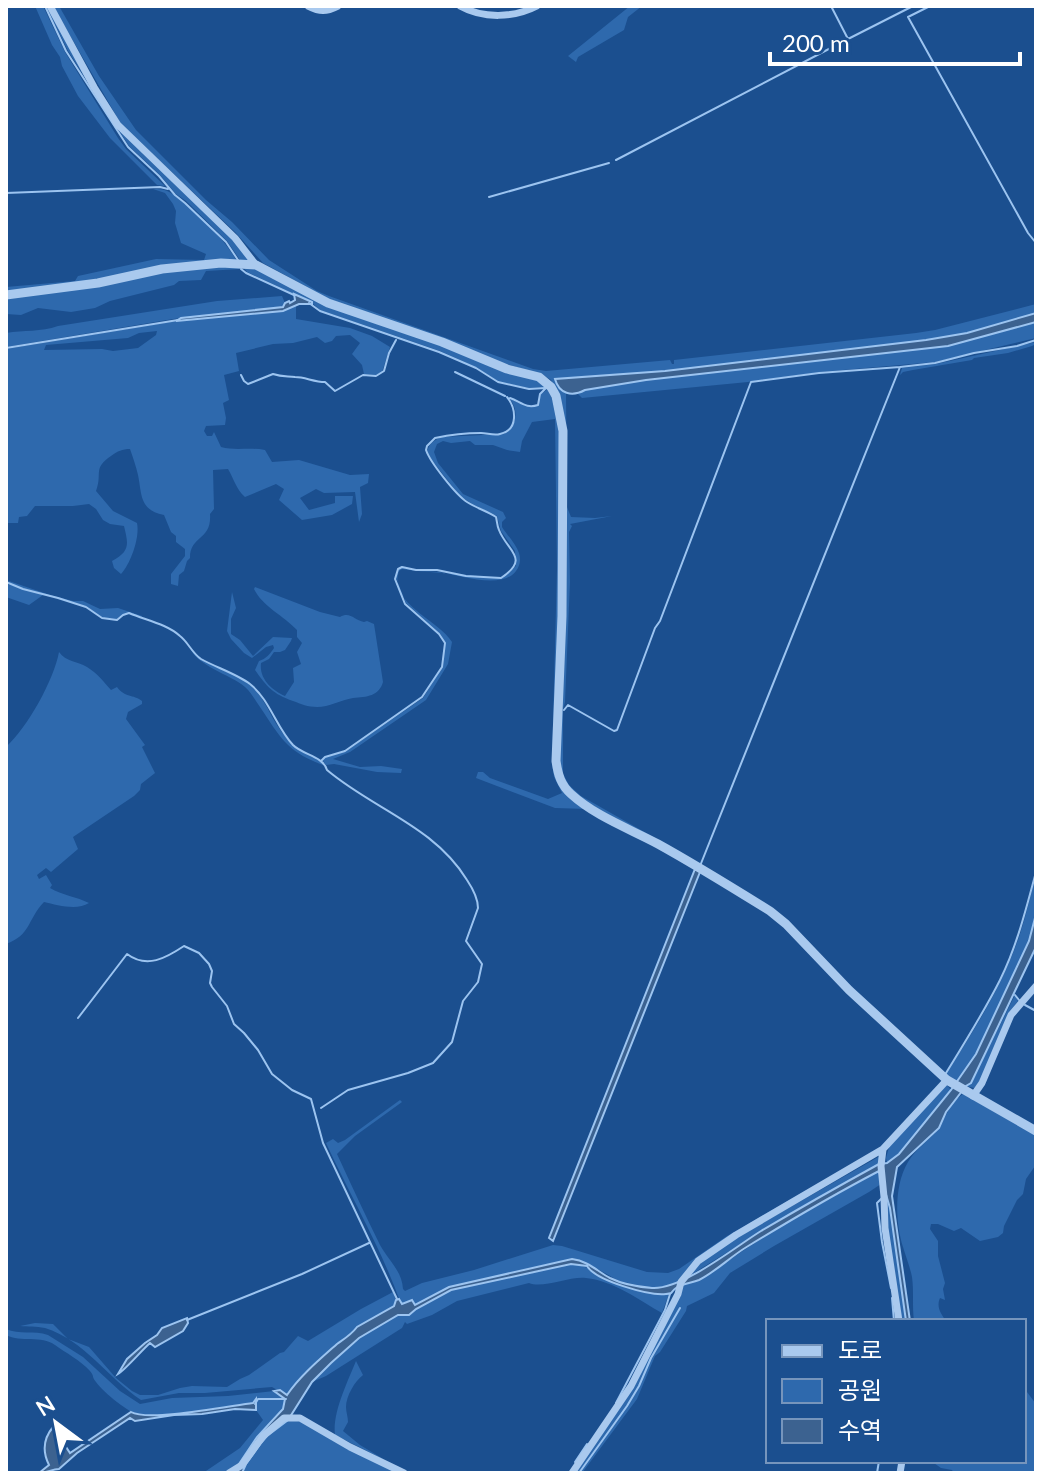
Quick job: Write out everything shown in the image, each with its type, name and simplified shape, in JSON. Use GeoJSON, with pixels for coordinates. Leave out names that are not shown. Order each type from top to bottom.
{"type":"FeatureCollection","features":[{"type":"Feature","properties":{"kind":"street"},"geometry":{"type":"LineString","coordinates":[[50,6],[118,125],[235,238],[256,265],[328,303],[442,342],[507,369],[539,377],[551,387],[556,396],[563,431],[562,616],[556,761],[563,786],[593,810],[660,845],[770,911],[849,990],[948,1081],[1036,1131]]}},
{"type":"Feature","properties":{"kind":"street"},"geometry":{"type":"LineString","coordinates":[[308,6],[318,11],[338,6]]}},
{"type":"Feature","properties":{"kind":"street"},"geometry":{"type":"LineString","coordinates":[[460,6],[488,16],[521,13],[537,6]]}},
{"type":"Feature","properties":{"kind":"street"},"geometry":{"type":"LineString","coordinates":[[6,295],[98,283],[162,269],[221,263],[256,265]]}},
{"type":"Feature","properties":{"kind":"street"},"geometry":{"type":"LineString","coordinates":[[973,1096],[982,1083],[1011,1015],[1036,986]]}},
{"type":"Feature","properties":{"kind":"street"},"geometry":{"type":"LineString","coordinates":[[572,1473],[631,1386],[678,1294],[681,1282],[698,1261],[736,1235],[883,1149],[948,1081]]}},
{"type":"Feature","properties":{"kind":"street"},"geometry":{"type":"LineString","coordinates":[[883,1149],[881,1166],[885,1228],[899,1319]]}},
{"type":"Feature","properties":{"kind":"street"},"geometry":{"type":"LineString","coordinates":[[229,1473],[242,1465],[263,1436],[284,1418],[300,1418],[404,1473]]}},
{"type":"Feature","properties":{"kind":"green space"},"geometry":{"type":"Polygon","coordinates":[[[35,6],[43,6],[65,52],[118,138],[165,186],[157,185],[110,138],[78,96],[35,6]]]}},
{"type":"Feature","properties":{"kind":"green space"},"geometry":{"type":"Polygon","coordinates":[[[46,6],[117,127],[233,239],[250,260],[240,260],[227,241],[129,146],[68,51],[46,6]]]}},
{"type":"Feature","properties":{"kind":"green space"},"geometry":{"type":"Polygon","coordinates":[[[53,6],[59,6],[99,76],[136,130],[269,260],[329,296],[533,369],[546,371],[670,360],[674,364],[674,360],[916,333],[1036,304],[1036,313],[967,333],[926,340],[665,371],[555,379],[559,388],[566,393],[567,507],[571,517],[612,516],[570,524],[563,774],[581,796],[699,863],[574,794],[560,774],[560,396],[551,380],[329,299],[263,263],[235,232],[121,124],[53,6]]]}},
{"type":"Feature","properties":{"kind":"green space"},"geometry":{"type":"Polygon","coordinates":[[[630,6],[642,6],[628,17],[624,30],[578,57],[576,62],[568,56],[630,6]]]}},
{"type":"Feature","properties":{"kind":"green space"},"geometry":{"type":"Polygon","coordinates":[[[153,189],[169,192],[188,206],[217,234],[237,262],[6,294],[6,287],[75,281],[78,276],[156,259],[204,260],[206,254],[181,243],[173,204],[165,193],[153,189]]]}},
{"type":"Feature","properties":{"kind":"green space"},"geometry":{"type":"Polygon","coordinates":[[[239,266],[240,269],[206,271],[201,280],[179,281],[95,308],[71,312],[38,308],[21,315],[6,314],[6,297],[165,270],[239,266]]]}},
{"type":"Feature","properties":{"kind":"green space"},"geometry":{"type":"Polygon","coordinates":[[[243,267],[254,267],[328,305],[537,380],[545,387],[529,388],[499,382],[476,367],[440,351],[320,310],[311,302],[247,272],[243,267]]]}},
{"type":"Feature","properties":{"kind":"green space"},"geometry":{"type":"Polygon","coordinates":[[[282,296],[284,307],[173,319],[6,347],[6,333],[217,301],[282,296]]]}},
{"type":"Feature","properties":{"kind":"green space"},"geometry":{"type":"Polygon","coordinates":[[[296,306],[296,319],[350,328],[390,347],[382,372],[364,374],[362,365],[352,354],[360,343],[350,335],[336,336],[325,343],[317,337],[236,353],[239,371],[224,375],[229,400],[223,403],[225,425],[206,426],[204,431],[207,436],[212,436],[214,432],[221,447],[265,450],[272,462],[299,460],[350,475],[369,474],[368,483],[360,487],[362,514],[359,522],[355,492],[324,493],[316,489],[300,498],[309,510],[335,503],[335,496],[353,496],[352,504],[332,515],[302,520],[279,500],[284,489],[276,484],[245,497],[228,469],[213,470],[214,509],[208,529],[193,545],[184,571],[179,575],[178,586],[171,584],[171,574],[185,556],[185,549],[176,542],[176,536],[164,515],[150,509],[143,500],[130,449],[125,449],[102,464],[96,491],[113,511],[137,523],[134,550],[121,574],[112,561],[127,546],[124,526],[103,520],[89,504],[35,506],[27,516],[19,517],[18,523],[6,523],[6,349],[176,321],[283,311],[296,306]],[[157,331],[128,338],[46,345],[44,350],[113,351],[138,348],[157,331]]]}},
{"type":"Feature","properties":{"kind":"green space"},"geometry":{"type":"Polygon","coordinates":[[[1036,322],[1036,338],[935,362],[582,398],[578,394],[585,390],[646,380],[948,346],[1036,322]]]}},
{"type":"Feature","properties":{"kind":"green space"},"geometry":{"type":"Polygon","coordinates":[[[1036,342],[1008,353],[900,375],[902,368],[936,364],[1036,342]]]}},
{"type":"Feature","properties":{"kind":"green space"},"geometry":{"type":"Polygon","coordinates":[[[548,389],[559,428],[560,456],[556,774],[588,809],[555,808],[476,778],[478,772],[483,772],[490,778],[548,799],[562,793],[554,777],[552,762],[557,569],[555,419],[532,422],[520,452],[493,445],[475,445],[470,441],[443,441],[437,444],[434,452],[438,463],[463,494],[503,512],[506,518],[502,527],[516,546],[520,558],[516,571],[501,580],[480,580],[445,573],[502,578],[516,566],[515,551],[501,531],[497,516],[460,496],[430,458],[427,451],[429,446],[442,437],[504,434],[515,418],[515,408],[510,399],[527,406],[538,405],[541,394],[548,389]]]}},
{"type":"Feature","properties":{"kind":"green space"},"geometry":{"type":"Polygon","coordinates":[[[6,580],[50,595],[83,601],[100,609],[118,608],[142,616],[129,614],[117,619],[102,618],[86,606],[22,588],[43,595],[29,605],[6,597],[6,584],[16,586],[6,580]]]}},
{"type":"Feature","properties":{"kind":"green space"},"geometry":{"type":"Polygon","coordinates":[[[255,587],[320,612],[340,617],[349,615],[374,624],[383,682],[379,690],[368,696],[317,707],[280,696],[271,689],[255,670],[259,661],[274,648],[273,645],[252,658],[231,639],[227,631],[232,592],[236,608],[231,619],[231,634],[253,656],[273,637],[292,638],[285,650],[274,652],[261,663],[267,683],[285,696],[294,682],[293,668],[301,664],[297,652],[302,643],[297,637],[297,630],[262,601],[255,587]]]}},
{"type":"Feature","properties":{"kind":"green space"},"geometry":{"type":"Polygon","coordinates":[[[403,597],[452,642],[448,664],[426,700],[350,752],[333,759],[360,767],[402,769],[401,773],[326,765],[324,758],[346,751],[423,698],[443,666],[445,642],[406,603],[403,597]]]}},
{"type":"Feature","properties":{"kind":"green space"},"geometry":{"type":"Polygon","coordinates":[[[190,647],[202,659],[252,686],[289,741],[323,765],[293,749],[279,735],[247,689],[199,659],[190,647]]]}},
{"type":"Feature","properties":{"kind":"green space"},"geometry":{"type":"Polygon","coordinates":[[[59,652],[65,658],[91,669],[111,690],[117,687],[142,701],[128,712],[126,719],[145,745],[142,747],[155,773],[141,784],[134,796],[73,837],[78,849],[51,872],[46,868],[37,875],[39,879],[46,875],[52,885],[50,888],[89,903],[73,907],[44,902],[25,932],[6,944],[6,747],[38,703],[52,676],[59,652]]]}},
{"type":"Feature","properties":{"kind":"green space"},"geometry":{"type":"Polygon","coordinates":[[[1036,874],[1036,914],[1030,941],[976,1054],[958,1080],[954,1081],[945,1075],[1005,971],[1020,934],[1036,874]]]}},
{"type":"Feature","properties":{"kind":"green space"},"geometry":{"type":"Polygon","coordinates":[[[1015,995],[1018,1001],[1010,1011],[981,1081],[974,1088],[966,1086],[971,1083],[1015,995]]]}},
{"type":"Feature","properties":{"kind":"green space"},"geometry":{"type":"Polygon","coordinates":[[[946,1084],[951,1090],[899,1154],[887,1163],[889,1147],[946,1084]]]}},
{"type":"Feature","properties":{"kind":"green space"},"geometry":{"type":"Polygon","coordinates":[[[963,1094],[1036,1134],[1035,1166],[1026,1179],[1023,1194],[1017,1200],[1003,1233],[998,1237],[980,1241],[961,1228],[954,1231],[931,1224],[930,1229],[938,1241],[938,1256],[945,1283],[945,1300],[940,1298],[939,1301],[945,1319],[914,1319],[912,1277],[898,1226],[900,1181],[911,1157],[938,1129],[963,1094]]]}},
{"type":"Feature","properties":{"kind":"green space"},"geometry":{"type":"Polygon","coordinates":[[[400,1100],[402,1102],[355,1136],[337,1154],[380,1245],[398,1271],[405,1291],[422,1283],[553,1245],[647,1272],[668,1273],[819,1183],[735,1234],[680,1281],[667,1286],[651,1288],[619,1281],[585,1262],[557,1262],[449,1287],[415,1305],[401,1304],[376,1244],[326,1143],[333,1139],[338,1143],[345,1140],[400,1100]]]}},
{"type":"Feature","properties":{"kind":"green space"},"geometry":{"type":"Polygon","coordinates":[[[880,1156],[879,1164],[689,1276],[700,1262],[738,1237],[880,1156]]]}},
{"type":"Feature","properties":{"kind":"green space"},"geometry":{"type":"Polygon","coordinates":[[[879,1171],[881,1184],[730,1273],[714,1293],[687,1306],[655,1356],[637,1399],[582,1473],[579,1473],[628,1405],[578,1473],[573,1473],[610,1420],[681,1286],[700,1279],[776,1229],[879,1171]]]}},
{"type":"Feature","properties":{"kind":"green space"},"geometry":{"type":"Polygon","coordinates":[[[886,1196],[906,1319],[900,1319],[886,1229],[886,1196]]]}},
{"type":"Feature","properties":{"kind":"green space"},"geometry":{"type":"Polygon","coordinates":[[[571,1264],[624,1286],[669,1294],[662,1313],[626,1292],[596,1280],[579,1278],[529,1283],[457,1301],[432,1315],[407,1324],[405,1322],[402,1328],[312,1382],[359,1338],[451,1290],[571,1264]]]}},
{"type":"Feature","properties":{"kind":"green space"},"geometry":{"type":"Polygon","coordinates":[[[393,1292],[396,1300],[395,1306],[357,1327],[310,1368],[286,1395],[272,1387],[179,1393],[141,1400],[68,1339],[89,1347],[116,1378],[140,1395],[158,1395],[192,1386],[227,1387],[284,1352],[298,1336],[308,1341],[393,1292]]]}},
{"type":"Feature","properties":{"kind":"green space"},"geometry":{"type":"Polygon","coordinates":[[[53,1324],[68,1339],[45,1328],[20,1326],[53,1324]]]}},
{"type":"Feature","properties":{"kind":"green space"},"geometry":{"type":"Polygon","coordinates":[[[6,1329],[48,1335],[83,1357],[120,1391],[140,1404],[172,1398],[274,1391],[285,1399],[283,1409],[257,1437],[240,1463],[226,1473],[203,1473],[240,1448],[263,1420],[256,1410],[255,1400],[253,1403],[192,1412],[141,1416],[111,1397],[86,1367],[55,1345],[44,1340],[18,1339],[6,1335],[6,1329]]]}},
{"type":"Feature","properties":{"kind":"green space"},"geometry":{"type":"Polygon","coordinates":[[[356,1361],[363,1375],[348,1398],[348,1422],[343,1431],[385,1460],[335,1435],[338,1407],[356,1361]]]}},
{"type":"Feature","properties":{"kind":"green space"},"geometry":{"type":"Polygon","coordinates":[[[1026,1391],[1036,1404],[1036,1473],[954,1473],[934,1463],[1026,1463],[1026,1391]]]}},
{"type":"Feature","properties":{"kind":"green space"},"geometry":{"type":"Polygon","coordinates":[[[300,1419],[400,1473],[242,1473],[267,1436],[287,1421],[300,1419]]]}},
{"type":"Feature","properties":{"kind":"water"},"geometry":{"type":"Polygon","coordinates":[[[294,294],[312,304],[299,304],[283,311],[176,321],[283,307],[285,303],[295,300],[294,294]]]}},
{"type":"Feature","properties":{"kind":"water"},"geometry":{"type":"Polygon","coordinates":[[[1036,313],[1036,322],[948,346],[646,380],[575,393],[563,391],[555,379],[665,371],[926,340],[967,333],[1036,313]]]}},
{"type":"Feature","properties":{"kind":"water"},"geometry":{"type":"Polygon","coordinates":[[[695,869],[700,872],[553,1241],[549,1238],[695,869]]]}},
{"type":"Feature","properties":{"kind":"water"},"geometry":{"type":"Polygon","coordinates":[[[1036,914],[1036,947],[971,1083],[946,1112],[939,1128],[897,1167],[892,1196],[910,1319],[906,1319],[890,1208],[879,1171],[739,1252],[705,1277],[670,1293],[648,1293],[624,1286],[601,1277],[587,1266],[571,1264],[451,1290],[409,1315],[398,1315],[359,1338],[312,1382],[288,1420],[267,1436],[242,1473],[233,1473],[257,1437],[283,1409],[285,1399],[274,1391],[280,1390],[287,1395],[337,1344],[357,1327],[394,1306],[396,1300],[399,1299],[402,1304],[412,1300],[415,1305],[449,1287],[572,1259],[588,1264],[620,1282],[647,1288],[664,1287],[693,1275],[790,1214],[879,1164],[887,1163],[899,1154],[976,1054],[1029,941],[1036,914]]]}},
{"type":"Feature","properties":{"kind":"water"},"geometry":{"type":"Polygon","coordinates":[[[187,1318],[188,1323],[183,1331],[155,1347],[150,1343],[118,1374],[127,1359],[162,1328],[187,1318]]]}},
{"type":"Feature","properties":{"kind":"water"},"geometry":{"type":"Polygon","coordinates":[[[256,1399],[256,1410],[235,1409],[135,1421],[130,1418],[77,1453],[59,1469],[39,1473],[49,1465],[45,1445],[53,1427],[70,1453],[131,1412],[140,1415],[171,1414],[253,1403],[256,1399]]]}},
{"type":"Feature","properties":{"kind":"waterway"},"geometry":{"type":"LineString","coordinates":[[45,6],[66,51],[128,147],[226,242],[238,260]]}},
{"type":"Feature","properties":{"kind":"waterway"},"geometry":{"type":"LineString","coordinates":[[831,6],[848,39],[913,6]]}},
{"type":"Feature","properties":{"kind":"waterway"},"geometry":{"type":"LineString","coordinates":[[930,6],[908,17],[1036,243]]}},
{"type":"Feature","properties":{"kind":"waterway"},"geometry":{"type":"LineString","coordinates":[[616,160],[848,39]]}},
{"type":"Feature","properties":{"kind":"waterway"},"geometry":{"type":"LineString","coordinates":[[489,197],[609,163]]}},
{"type":"Feature","properties":{"kind":"waterway"},"geometry":{"type":"LineString","coordinates":[[6,193],[168,189]]}},
{"type":"Feature","properties":{"kind":"waterway"},"geometry":{"type":"LineString","coordinates":[[241,269],[294,295]]}},
{"type":"Feature","properties":{"kind":"waterway"},"geometry":{"type":"LineString","coordinates":[[309,303],[320,311],[439,352],[476,368],[498,382],[529,389],[545,388]]}},
{"type":"Feature","properties":{"kind":"waterway"},"geometry":{"type":"LineString","coordinates":[[6,348],[178,320]]}},
{"type":"Feature","properties":{"kind":"waterway"},"geometry":{"type":"LineString","coordinates":[[241,375],[248,384],[273,374],[299,377],[325,382],[335,391],[363,375],[376,376],[384,371],[396,340]]}},
{"type":"Feature","properties":{"kind":"waterway"},"geometry":{"type":"LineString","coordinates":[[700,866],[900,367],[935,363],[1036,340]]}},
{"type":"Feature","properties":{"kind":"waterway"},"geometry":{"type":"LineString","coordinates":[[564,710],[568,705],[617,730],[751,382],[900,367]]}},
{"type":"Feature","properties":{"kind":"waterway"},"geometry":{"type":"LineString","coordinates":[[455,372],[505,396]]}},
{"type":"Feature","properties":{"kind":"waterway"},"geometry":{"type":"LineString","coordinates":[[510,398],[527,406],[538,405],[540,394],[546,388]]}},
{"type":"Feature","properties":{"kind":"waterway"},"geometry":{"type":"LineString","coordinates":[[322,760],[345,751],[422,697],[442,667],[445,643],[405,604],[395,579],[398,569],[501,578],[514,565],[514,554],[499,530],[496,517],[462,498],[426,450],[435,438],[506,432],[514,418],[507,397]]}},
{"type":"Feature","properties":{"kind":"waterway"},"geometry":{"type":"LineString","coordinates":[[6,582],[86,607],[102,618],[117,620],[129,613],[175,632],[201,659],[239,677],[257,690],[293,745],[438,846],[471,887],[478,908],[466,941],[482,964],[478,982],[463,1001],[452,1042],[433,1063],[348,1090],[321,1108]]}},
{"type":"Feature","properties":{"kind":"waterway"},"geometry":{"type":"LineString","coordinates":[[946,1073],[1006,967],[1036,872]]}},
{"type":"Feature","properties":{"kind":"waterway"},"geometry":{"type":"LineString","coordinates":[[78,1018],[127,954],[149,961],[163,958],[184,946],[199,953],[209,964],[212,971],[210,983],[227,1006],[234,1024],[258,1050],[272,1074],[292,1090],[311,1099],[323,1143],[397,1299]]}},
{"type":"Feature","properties":{"kind":"waterway"},"geometry":{"type":"LineString","coordinates":[[1015,995],[1019,1000]]}},
{"type":"Feature","properties":{"kind":"waterway"},"geometry":{"type":"LineString","coordinates":[[1025,1005],[1036,1011]]}},
{"type":"Feature","properties":{"kind":"waterway"},"geometry":{"type":"LineString","coordinates":[[882,1198],[877,1203],[891,1288]]}},
{"type":"Feature","properties":{"kind":"waterway"},"geometry":{"type":"LineString","coordinates":[[187,1320],[302,1274],[369,1243]]}},
{"type":"Feature","properties":{"kind":"waterway"},"geometry":{"type":"LineString","coordinates":[[616,1403],[665,1310],[670,1294]]}},
{"type":"Feature","properties":{"kind":"waterway"},"geometry":{"type":"LineString","coordinates":[[892,1298],[894,1319]]}},
{"type":"Feature","properties":{"kind":"waterway"},"geometry":{"type":"LineString","coordinates":[[579,1473],[627,1406],[680,1308]]}},
{"type":"Feature","properties":{"kind":"waterway"},"geometry":{"type":"LineString","coordinates":[[255,1404],[258,1399],[286,1399]]}},
{"type":"Feature","properties":{"kind":"waterway"},"geometry":{"type":"LineString","coordinates":[[575,1462],[587,1444]]}},
{"type":"Feature","properties":{"kind":"waterway"},"geometry":{"type":"LineString","coordinates":[[877,1473],[879,1463]]}}]}
